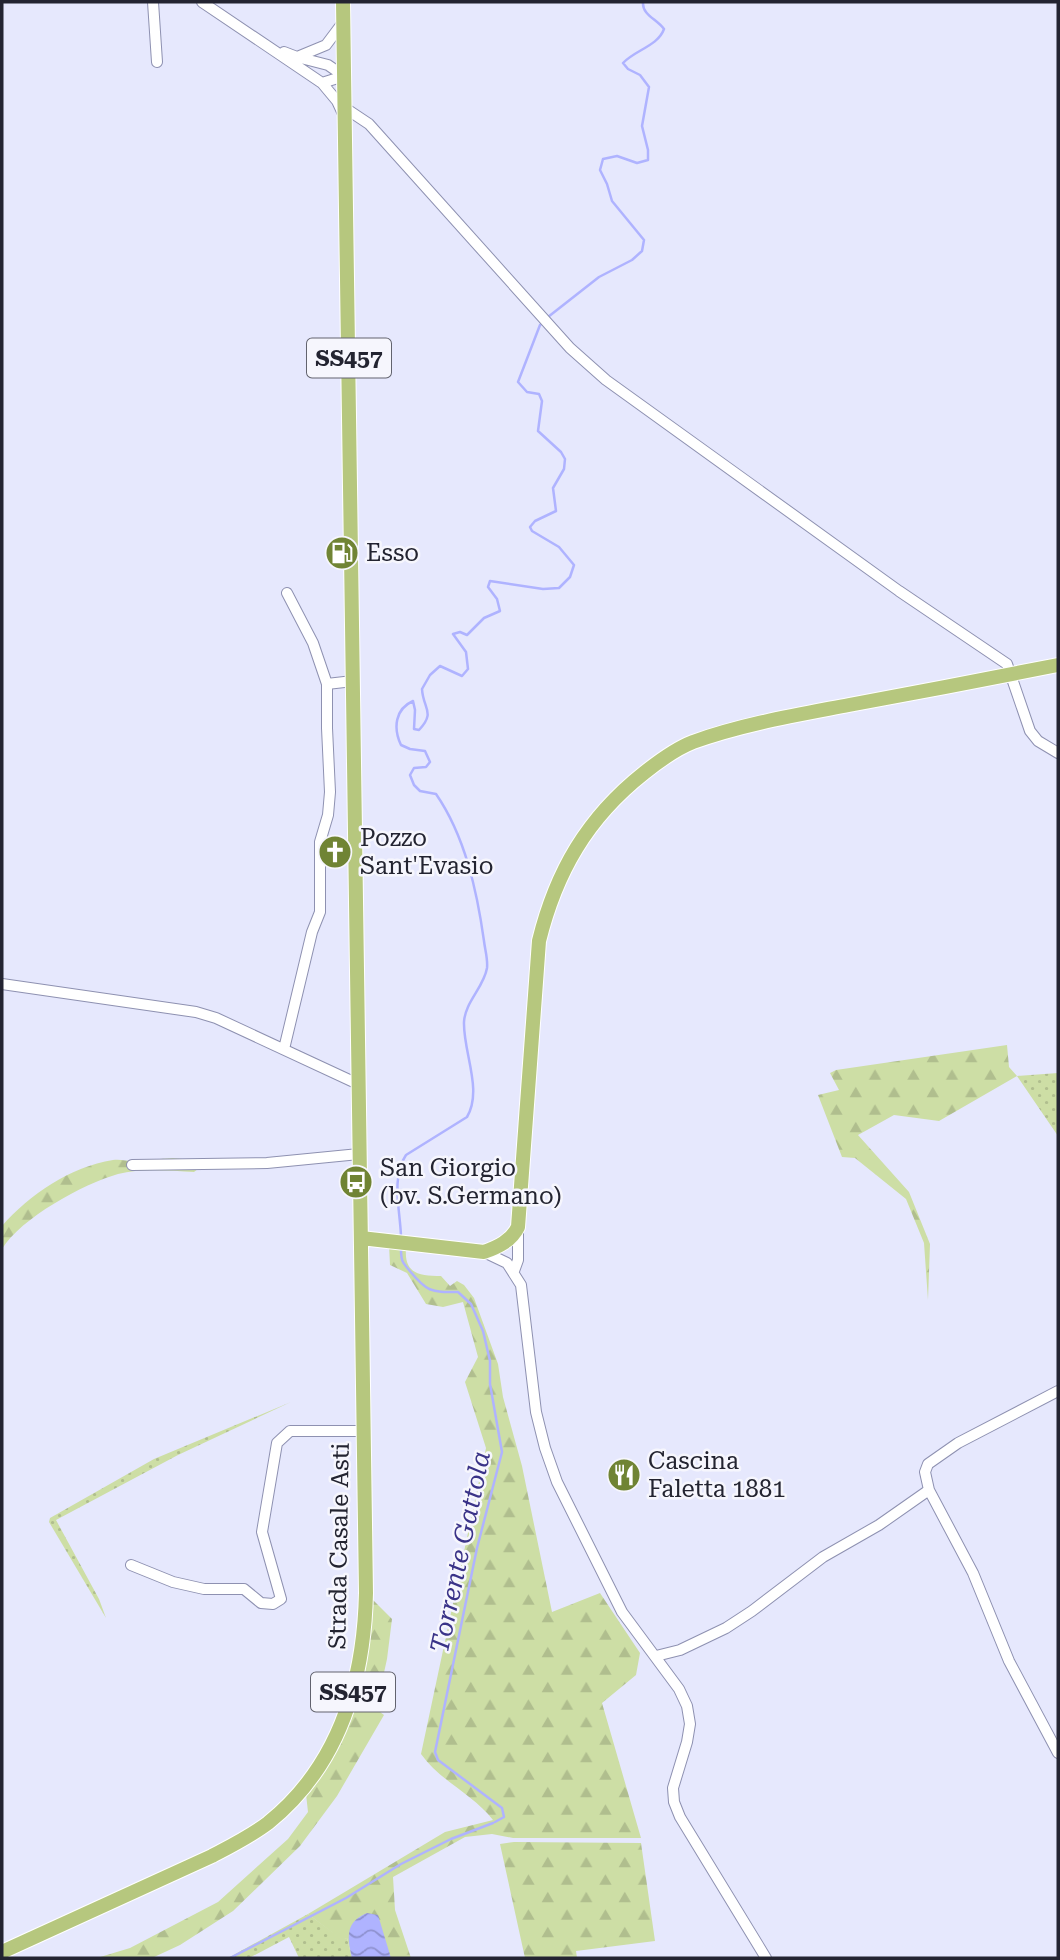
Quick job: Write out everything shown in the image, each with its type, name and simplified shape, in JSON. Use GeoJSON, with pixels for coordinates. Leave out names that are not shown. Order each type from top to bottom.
{"type":"FeatureCollection","features":[{"type":"Feature","properties":{"kind":"main road","name":"SS457"},"geometry":{"type":"LineString","coordinates":[[343,2],[361,1238]]}},
{"type":"Feature","properties":{"kind":"main road"},"geometry":{"type":"LineString","coordinates":[[361,1238],[484,1252],[512,1237],[519,1227],[539,941],[551,900],[565,865],[606,806],[660,760],[692,743],[751,725],[1058,665]]}},
{"type":"Feature","properties":{"kind":"main road","name":"Strada Casale Asti"},"geometry":{"type":"LineString","coordinates":[[2,1952],[212,1856],[245,1838],[288,1805],[320,1763],[346,1712],[362,1655],[366,1594],[361,1238]]}},
{"type":"Feature","properties":{"kind":"street"},"geometry":{"type":"LineString","coordinates":[[153,2],[157,62]]}},
{"type":"Feature","properties":{"kind":"street"},"geometry":{"type":"LineString","coordinates":[[202,2],[274,48],[322,83],[345,115],[369,124],[570,348],[606,380],[888,583],[1007,664],[1030,731],[1038,741],[1058,753]]}},
{"type":"Feature","properties":{"kind":"street"},"geometry":{"type":"LineString","coordinates":[[297,57],[326,45],[344,21]]}},
{"type":"Feature","properties":{"kind":"street"},"geometry":{"type":"LineString","coordinates":[[274,48],[328,65],[344,76]]}},
{"type":"Feature","properties":{"kind":"street"},"geometry":{"type":"LineString","coordinates":[[322,83],[344,76]]}},
{"type":"Feature","properties":{"kind":"street"},"geometry":{"type":"LineString","coordinates":[[284,1049],[312,932],[320,912],[320,842],[328,815],[330,792],[327,684],[313,643],[287,593]]}},
{"type":"Feature","properties":{"kind":"street"},"geometry":{"type":"LineString","coordinates":[[327,684],[354,681]]}},
{"type":"Feature","properties":{"kind":"street"},"geometry":{"type":"LineString","coordinates":[[2,984],[196,1012],[216,1018],[358,1084]]}},
{"type":"Feature","properties":{"kind":"street"},"geometry":{"type":"LineString","coordinates":[[132,1165],[267,1163],[359,1154]]}},
{"type":"Feature","properties":{"kind":"street"},"geometry":{"type":"LineString","coordinates":[[514,1271],[518,1260],[519,1227]]}},
{"type":"Feature","properties":{"kind":"street"},"geometry":{"type":"LineString","coordinates":[[484,1252],[502,1259],[514,1271],[520,1285],[536,1412],[553,1471],[622,1612],[680,1689],[687,1706],[690,1724],[687,1742],[675,1774],[674,1802],[692,1838],[766,1958]]}},
{"type":"Feature","properties":{"kind":"street"},"geometry":{"type":"LineString","coordinates":[[1058,1391],[958,1443],[928,1464],[925,1472],[929,1490],[973,1573],[1009,1661],[1058,1753]]}},
{"type":"Feature","properties":{"kind":"street"},"geometry":{"type":"LineString","coordinates":[[131,1565],[173,1581],[204,1588],[244,1589],[261,1603],[274,1604],[281,1598],[262,1532],[277,1443],[290,1432],[364,1431]]}},
{"type":"Feature","properties":{"kind":"street"},"geometry":{"type":"LineString","coordinates":[[656,1656],[680,1650],[726,1628],[823,1557],[879,1525],[929,1490]]}},
{"type":"Feature","properties":{"kind":"green space"},"geometry":{"type":"Polygon","coordinates":[[[1007,1045],[1009,1067],[1017,1076],[939,1121],[894,1115],[858,1135],[909,1192],[930,1244],[928,1300],[924,1243],[906,1199],[855,1158],[842,1157],[818,1095],[839,1090],[830,1073],[836,1070],[1007,1045]]]}},
{"type":"Feature","properties":{"kind":"green space"},"geometry":{"type":"Polygon","coordinates":[[[1058,1073],[1058,1136],[1017,1076],[1058,1073]]]}},
{"type":"Feature","properties":{"kind":"green space"},"geometry":{"type":"Polygon","coordinates":[[[173,1158],[200,1161],[198,1169],[194,1172],[137,1171],[104,1179],[71,1194],[38,1214],[11,1237],[2,1249],[2,1226],[25,1203],[66,1176],[113,1160],[173,1158]]]}},
{"type":"Feature","properties":{"kind":"green space"},"geometry":{"type":"Polygon","coordinates":[[[389,1245],[406,1249],[408,1264],[415,1272],[441,1276],[450,1286],[457,1281],[464,1285],[474,1298],[498,1364],[503,1397],[522,1466],[552,1612],[600,1593],[640,1653],[636,1675],[602,1703],[641,1838],[513,1838],[492,1834],[465,1837],[393,1877],[395,1910],[411,1958],[352,1958],[347,1938],[342,1940],[308,1914],[445,1832],[493,1820],[437,1772],[421,1754],[486,1448],[465,1382],[478,1357],[463,1302],[443,1307],[426,1304],[407,1273],[390,1265],[389,1245]]]}},
{"type":"Feature","properties":{"kind":"green space"},"geometry":{"type":"Polygon","coordinates":[[[291,1402],[178,1455],[56,1520],[99,1599],[106,1618],[49,1522],[50,1518],[154,1459],[291,1402]]]}},
{"type":"Feature","properties":{"kind":"green space"},"geometry":{"type":"Polygon","coordinates":[[[366,1593],[392,1619],[376,1709],[384,1715],[337,1796],[300,1846],[233,1911],[180,1945],[152,1958],[97,1958],[130,1948],[218,1902],[288,1839],[308,1812],[305,1785],[346,1712],[366,1593]]]}},
{"type":"Feature","properties":{"kind":"green space"},"geometry":{"type":"Polygon","coordinates":[[[641,1843],[655,1941],[576,1951],[577,1958],[525,1958],[500,1844],[641,1843]]]}},
{"type":"Feature","properties":{"kind":"green space"},"geometry":{"type":"Polygon","coordinates":[[[308,1914],[342,1939],[347,1938],[352,1958],[299,1958],[289,1937],[249,1958],[228,1958],[308,1914]]]}},
{"type":"Feature","properties":{"kind":"water"},"geometry":{"type":"Polygon","coordinates":[[[367,1913],[378,1915],[391,1958],[352,1958],[349,1931],[355,1921],[367,1913]]]}},
{"type":"Feature","properties":{"kind":"waterway","name":"Torrente Gattola"},"geometry":{"type":"LineString","coordinates":[[548,317],[599,277],[632,260],[642,251],[644,240],[612,201],[600,170],[603,159],[617,156],[637,163],[648,160],[642,126],[649,87],[640,75],[623,63],[657,40],[664,29],[647,14],[643,2]]}},
{"type":"Feature","properties":{"kind":"waterway","name":"Torrente Gattola"},"geometry":{"type":"LineString","coordinates":[[401,1236],[398,1205],[401,1164],[406,1155],[467,1117],[471,1106],[473,1083],[464,1022],[487,965],[478,903],[462,846],[436,794],[420,791],[414,785],[410,775],[414,768],[426,767],[430,762],[425,751],[401,745],[397,720],[402,709],[413,701],[414,729],[419,730],[427,719],[422,689],[430,675],[440,666],[462,676],[468,669],[466,652],[453,634],[460,632],[467,635],[484,618],[500,611],[497,599],[488,587],[490,581],[543,589],[559,588],[570,577],[574,565],[559,547],[532,531],[530,527],[535,521],[556,511],[553,488],[564,469],[565,459],[538,431],[542,401],[539,394],[527,392],[518,382],[540,325],[544,322]]}},
{"type":"Feature","properties":{"kind":"waterway","name":"Torrente Gattola"},"geometry":{"type":"LineString","coordinates":[[401,1249],[403,1263],[425,1287],[435,1291],[458,1292],[471,1304],[483,1331],[490,1361],[490,1384],[502,1452],[477,1548],[435,1752],[438,1760],[502,1808],[504,1817],[495,1822]]}},
{"type":"Feature","properties":{"kind":"waterway","name":"Torrente Gattola"},"geometry":{"type":"LineString","coordinates":[[230,1958],[346,1898],[401,1864],[451,1839],[493,1823]]}},
{"type":"Feature","properties":{"kind":"place","name":"Esso"},"geometry":{"type":"Point","coordinates":[342,553]}},
{"type":"Feature","properties":{"kind":"place","name":"Pozzo Sant'Evasio"},"geometry":{"type":"Point","coordinates":[335,852]}},
{"type":"Feature","properties":{"kind":"place","name":"San Giorgio (bv. S.Germano)"},"geometry":{"type":"Point","coordinates":[356,1182]}},
{"type":"Feature","properties":{"kind":"place","name":"Cascina Faletta 1881"},"geometry":{"type":"Point","coordinates":[624,1475]}}]}
